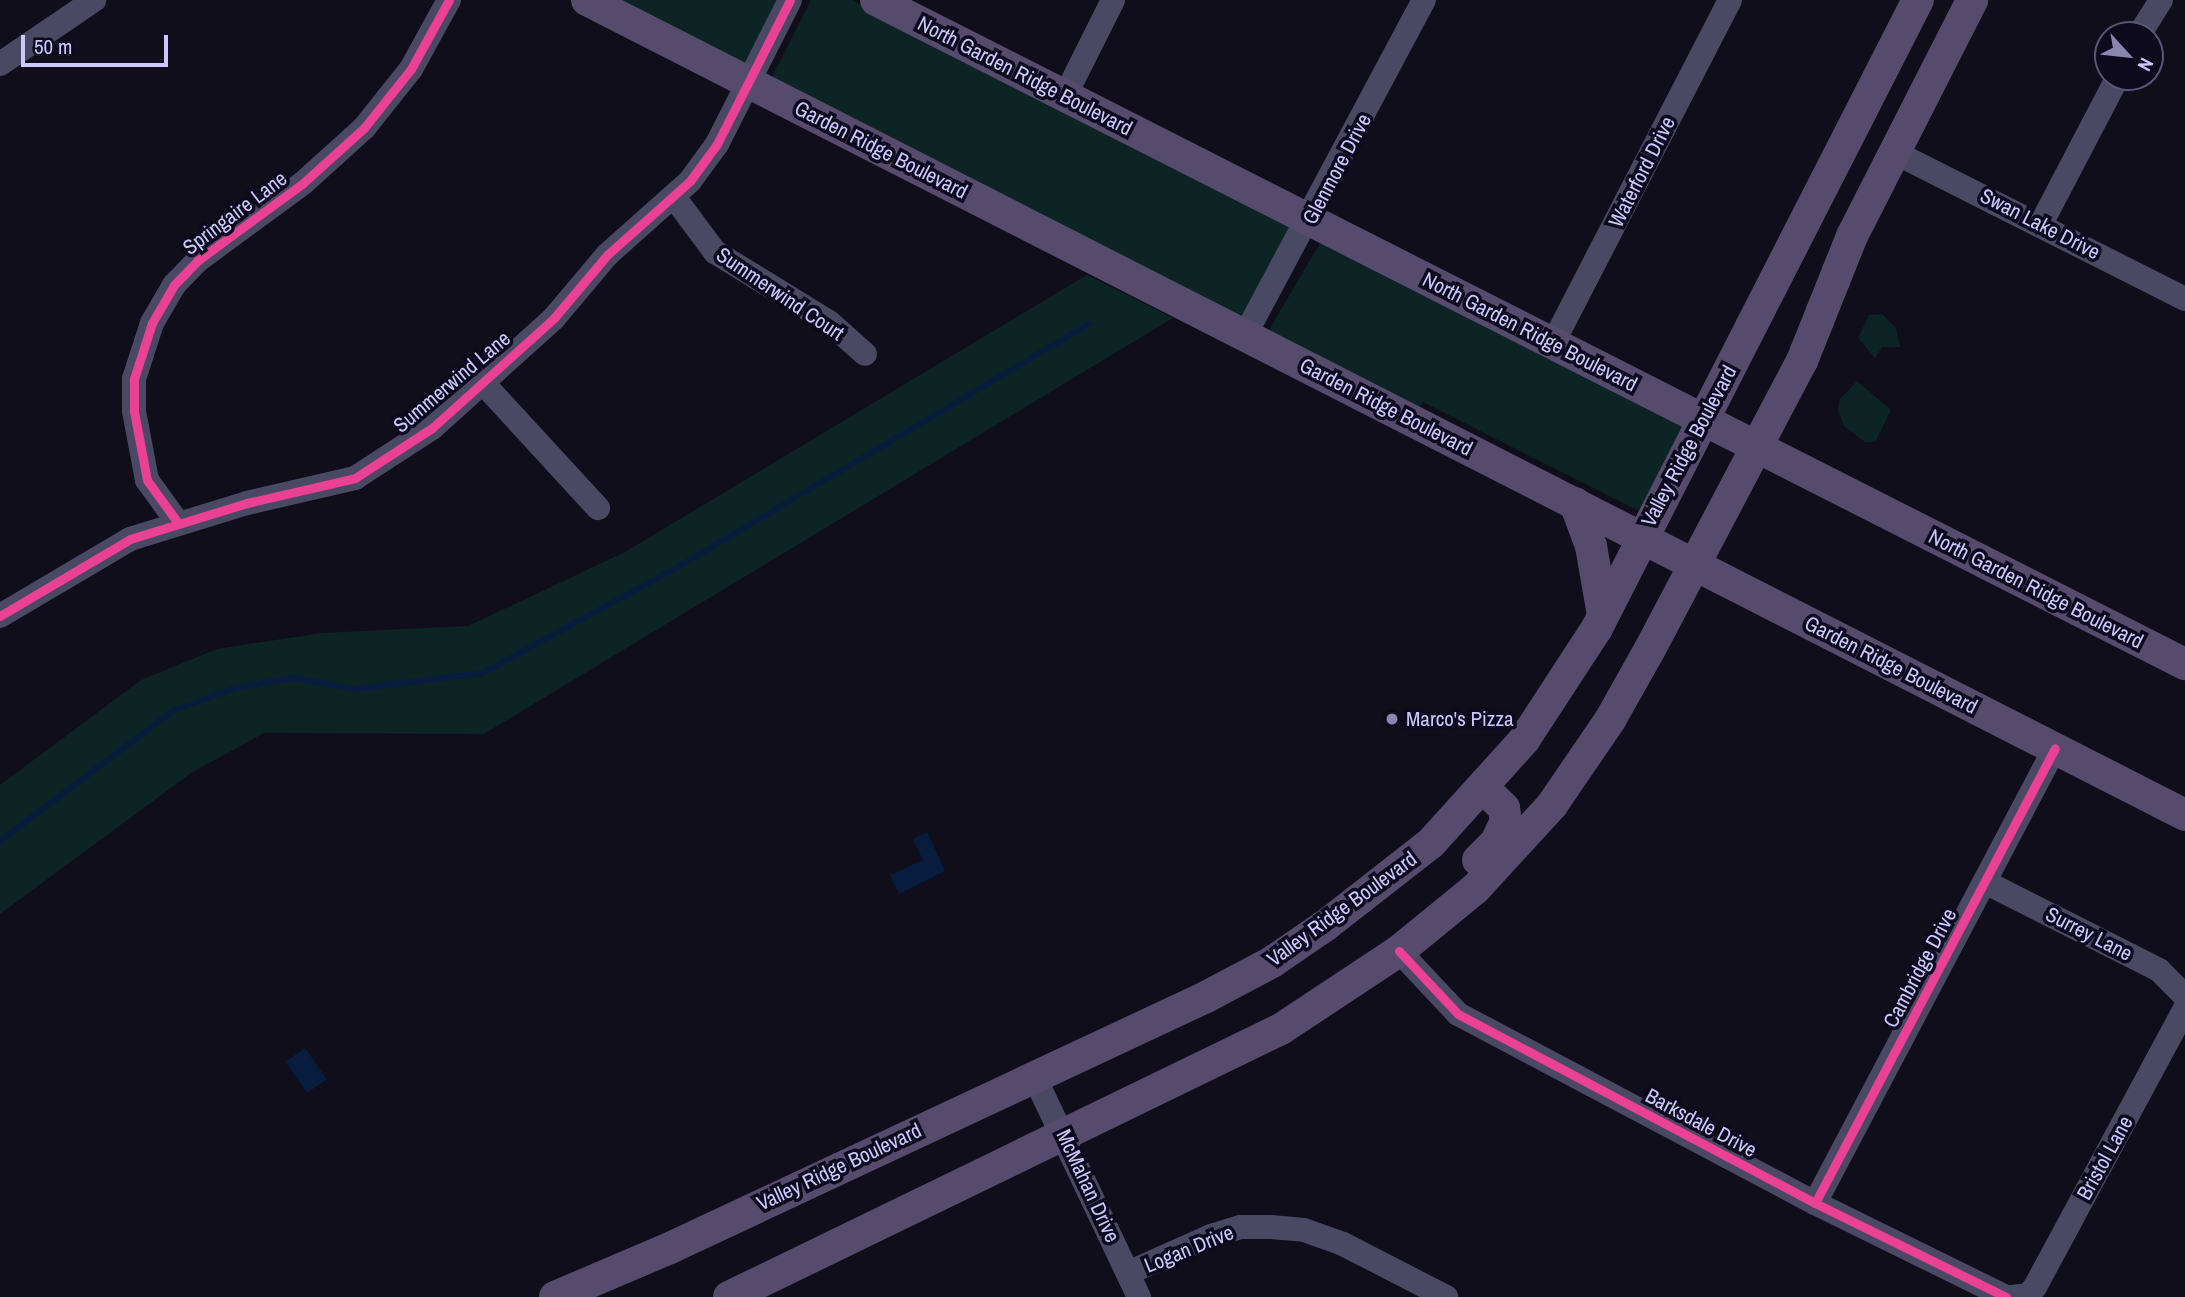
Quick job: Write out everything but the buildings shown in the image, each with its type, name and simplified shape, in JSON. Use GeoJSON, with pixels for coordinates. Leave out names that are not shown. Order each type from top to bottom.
{"type":"FeatureCollection","features":[{"type":"Feature","properties":{"kind":"main road","name":"Garden Ridge Boulevard"},"geometry":{"type":"LineString","coordinates":[[587,0],[2185,815]]}},
{"type":"Feature","properties":{"kind":"main road","name":"North Garden Ridge Boulevard"},"geometry":{"type":"LineString","coordinates":[[876,0],[1309,222],[2185,664]]}},
{"type":"Feature","properties":{"kind":"main road","name":"Valley Ridge Boulevard"},"geometry":{"type":"LineString","coordinates":[[568,1295],[1272,962],[1387,882],[1483,788],[1558,693],[1603,615],[1918,0]]}},
{"type":"Feature","properties":{"kind":"main road"},"geometry":{"type":"LineString","coordinates":[[729,1297],[1066,1136],[1281,1029],[1399,951],[1476,888],[1552,805],[1610,720],[1802,361],[1852,236],[1972,0]]}},
{"type":"Feature","properties":{"kind":"main road"},"geometry":{"type":"LineString","coordinates":[[1851,131],[1894,152]]}},
{"type":"Feature","properties":{"kind":"main road"},"geometry":{"type":"LineString","coordinates":[[1576,503],[1591,546],[1603,615]]}},
{"type":"Feature","properties":{"kind":"main road"},"geometry":{"type":"LineString","coordinates":[[1436,921],[1450,889],[1503,831],[1504,808],[1483,788]]}},
{"type":"Feature","properties":{"kind":"street"},"geometry":{"type":"LineString","coordinates":[[0,64],[94,0]]}},
{"type":"Feature","properties":{"kind":"street","name":"Springaire Lane"},"geometry":{"type":"LineString","coordinates":[[178,523],[147,480],[134,411],[134,379],[152,323],[174,285],[197,261],[302,184],[364,128],[411,69],[449,0]]}},
{"type":"Feature","properties":{"kind":"street","name":"Summerwind Lane"},"geometry":{"type":"LineString","coordinates":[[0,616],[130,539],[178,523],[355,478],[432,428],[554,317],[607,255],[674,197],[717,144],[790,0]]}},
{"type":"Feature","properties":{"kind":"street"},"geometry":{"type":"LineString","coordinates":[[1065,96],[1113,0]]}},
{"type":"Feature","properties":{"kind":"street","name":"Glenmore Drive"},"geometry":{"type":"LineString","coordinates":[[1245,335],[1309,222],[1424,0]]}},
{"type":"Feature","properties":{"kind":"street","name":"Waterford Drive"},"geometry":{"type":"LineString","coordinates":[[1553,343],[1730,0]]}},
{"type":"Feature","properties":{"kind":"street"},"geometry":{"type":"LineString","coordinates":[[2148,21],[2161,0]]}},
{"type":"Feature","properties":{"kind":"street"},"geometry":{"type":"LineString","coordinates":[[2041,224],[2111,91]]}},
{"type":"Feature","properties":{"kind":"street","name":"Swan Lake Drive"},"geometry":{"type":"LineString","coordinates":[[1894,152],[2185,299]]}},
{"type":"Feature","properties":{"kind":"street","name":"Summerwind Court"},"geometry":{"type":"LineString","coordinates":[[674,197],[715,252],[829,322],[865,354]]}},
{"type":"Feature","properties":{"kind":"street"},"geometry":{"type":"LineString","coordinates":[[483,383],[597,508]]}},
{"type":"Feature","properties":{"kind":"street","name":"Cambridge Drive"},"geometry":{"type":"LineString","coordinates":[[1815,1203],[2055,748]]}},
{"type":"Feature","properties":{"kind":"street","name":"Surrey Lane"},"geometry":{"type":"LineString","coordinates":[[1985,882],[2159,970],[2185,996]]}},
{"type":"Feature","properties":{"kind":"street","name":"Barksdale Drive"},"geometry":{"type":"LineString","coordinates":[[1399,951],[1458,1014],[1815,1203],[2006,1297]]}},
{"type":"Feature","properties":{"kind":"street","name":"Bristol Lane"},"geometry":{"type":"LineString","coordinates":[[2015,1297],[2028,1295],[2035,1287],[2185,1009]]}},
{"type":"Feature","properties":{"kind":"street","name":"McMahan Drive"},"geometry":{"type":"LineString","coordinates":[[1034,1076],[1066,1136],[1139,1297]]}},
{"type":"Feature","properties":{"kind":"street","name":"Logan Drive"},"geometry":{"type":"LineString","coordinates":[[1128,1273],[1211,1236],[1241,1227],[1271,1227],[1304,1230],[1343,1244],[1446,1297]]}},
{"type":"Feature","properties":{"kind":"green space"},"geometry":{"type":"Polygon","coordinates":[[[614,0],[778,0],[743,65],[614,0]]]}},
{"type":"Feature","properties":{"kind":"green space"},"geometry":{"type":"Polygon","coordinates":[[[811,0],[852,0],[1294,223],[1242,317],[771,79],[811,0]]]}},
{"type":"Feature","properties":{"kind":"green space"},"geometry":{"type":"Polygon","coordinates":[[[1323,238],[1688,422],[1643,513],[1423,402],[1419,408],[1268,332],[1323,238]]]}},
{"type":"Feature","properties":{"kind":"green space"},"geometry":{"type":"Polygon","coordinates":[[[1087,275],[1173,318],[484,734],[264,733],[191,773],[0,914],[0,785],[141,680],[217,649],[322,633],[468,626],[625,552],[1087,275]]]}},
{"type":"Feature","properties":{"kind":"green space"},"geometry":{"type":"Polygon","coordinates":[[[1882,314],[1896,328],[1900,347],[1882,347],[1875,358],[1858,338],[1869,315],[1882,314]]]}},
{"type":"Feature","properties":{"kind":"green space"},"geometry":{"type":"Polygon","coordinates":[[[1857,381],[1891,410],[1875,442],[1865,442],[1844,426],[1838,410],[1840,399],[1857,381]]]}},
{"type":"Feature","properties":{"kind":"water"},"geometry":{"type":"Polygon","coordinates":[[[927,832],[945,871],[899,894],[890,875],[923,860],[913,839],[927,832]]]}},
{"type":"Feature","properties":{"kind":"water"},"geometry":{"type":"Polygon","coordinates":[[[305,1048],[327,1079],[307,1093],[285,1062],[305,1048]]]}},
{"type":"Feature","properties":{"kind":"waterway"},"geometry":{"type":"LineString","coordinates":[[0,841],[174,710],[235,688],[294,678],[354,689],[483,673],[683,564],[1089,324]]}},
{"type":"Feature","properties":{"kind":"cycle path"},"geometry":{"type":"LineString","coordinates":[[178,523],[147,480],[134,411],[134,379],[152,323],[174,285],[197,261],[302,184],[364,128],[411,69],[449,0]]}},
{"type":"Feature","properties":{"kind":"cycle path"},"geometry":{"type":"LineString","coordinates":[[0,616],[130,539],[247,503],[355,478],[432,428],[554,318],[607,255],[690,181],[717,144],[790,0]]}},
{"type":"Feature","properties":{"kind":"cycle path"},"geometry":{"type":"LineString","coordinates":[[1815,1203],[2055,748]]}},
{"type":"Feature","properties":{"kind":"cycle path"},"geometry":{"type":"LineString","coordinates":[[1399,951],[1458,1014],[1815,1203],[2006,1297]]}},
{"type":"Feature","properties":{"kind":"place","name":"Marco's Pizza"},"geometry":{"type":"Point","coordinates":[1392,719]}}]}
